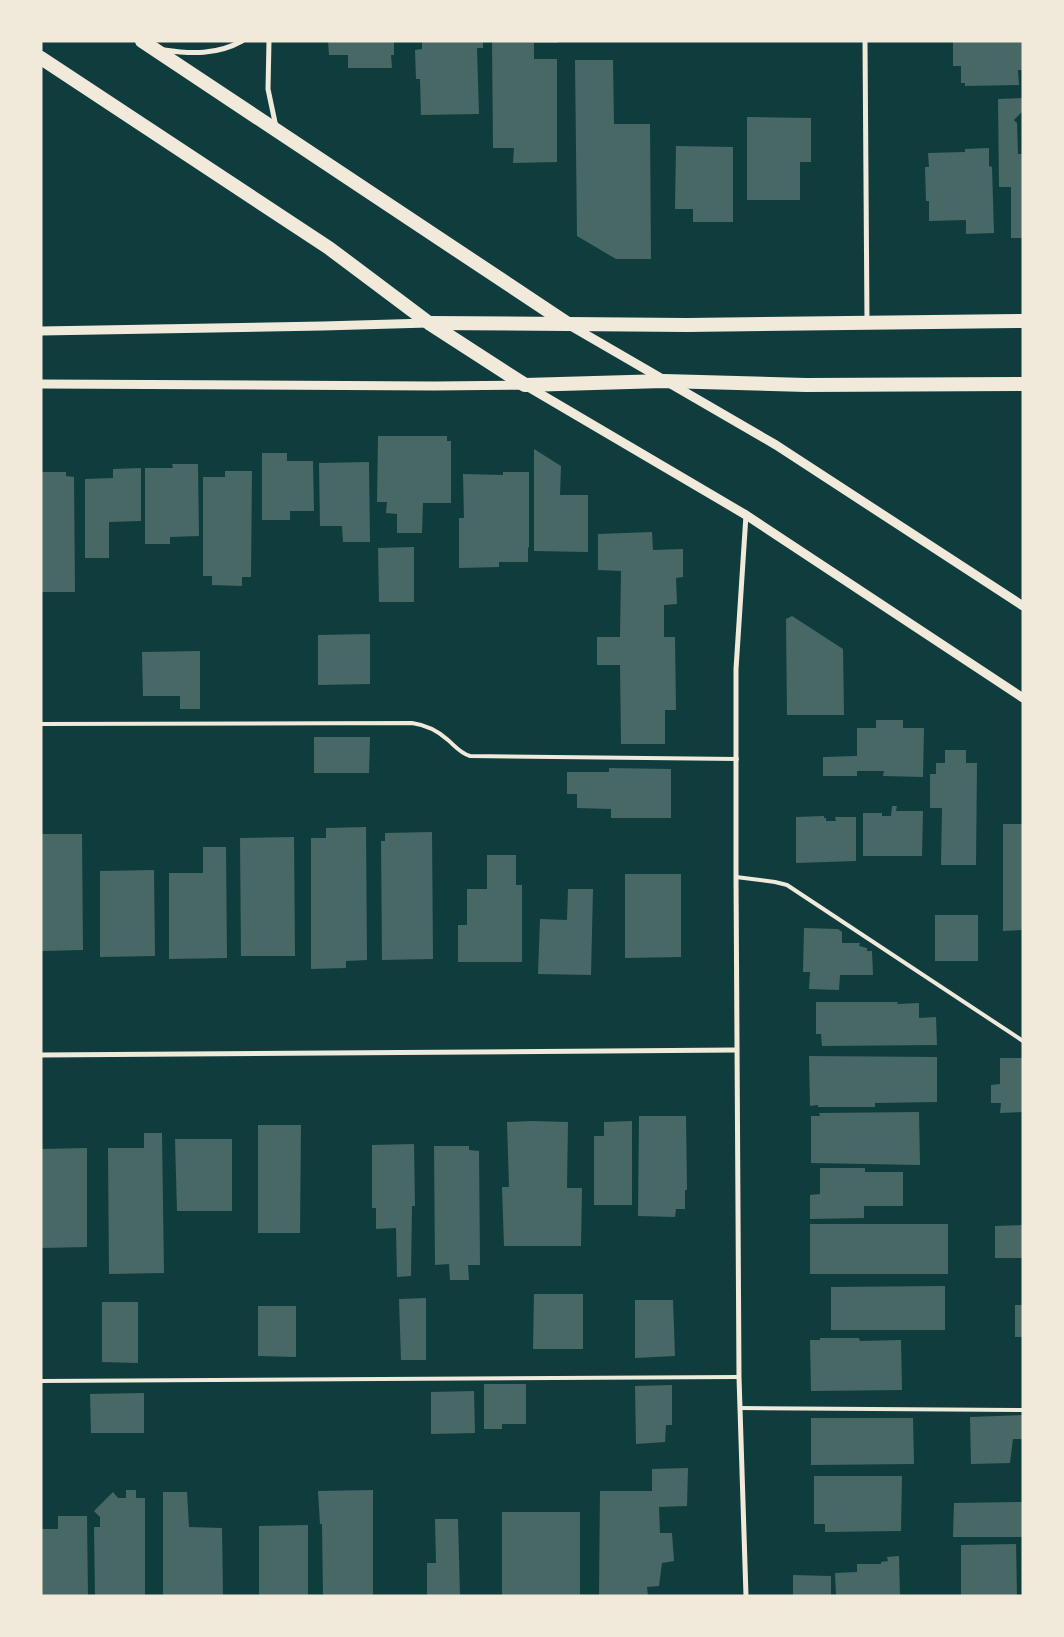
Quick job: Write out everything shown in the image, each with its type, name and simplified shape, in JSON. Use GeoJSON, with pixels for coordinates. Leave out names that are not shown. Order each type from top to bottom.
{"type":"FeatureCollection","features":[{"type":"Feature","properties":{"kind":"highway"},"geometry":{"type":"LineString","coordinates":[[148,45],[569,325]]}},
{"type":"Feature","properties":{"kind":"highway"},"geometry":{"type":"LineString","coordinates":[[41,58],[329,248],[429,322],[525,385],[664,381],[806,385],[1023,384]]}},
{"type":"Feature","properties":{"kind":"highway"},"geometry":{"type":"LineString","coordinates":[[429,322],[569,325],[1023,321]]}},
{"type":"Feature","properties":{"kind":"street"},"geometry":{"type":"LineString","coordinates":[[148,45],[183,53],[202,53],[219,50],[242,41]]}},
{"type":"Feature","properties":{"kind":"street"},"geometry":{"type":"LineString","coordinates":[[269,41],[268,89],[277,129]]}},
{"type":"Feature","properties":{"kind":"street"},"geometry":{"type":"LineString","coordinates":[[865,41],[867,322]]}},
{"type":"Feature","properties":{"kind":"street"},"geometry":{"type":"LineString","coordinates":[[41,331],[323,326],[429,322]]}},
{"type":"Feature","properties":{"kind":"street"},"geometry":{"type":"LineString","coordinates":[[569,325],[776,445],[1023,606]]}},
{"type":"Feature","properties":{"kind":"street"},"geometry":{"type":"LineString","coordinates":[[41,384],[525,385],[746,515],[1023,698]]}},
{"type":"Feature","properties":{"kind":"street"},"geometry":{"type":"LineString","coordinates":[[746,515],[736,669],[736,1050],[739,1377],[746,1596]]}},
{"type":"Feature","properties":{"kind":"street"},"geometry":{"type":"LineString","coordinates":[[41,1055],[736,1050]]}},
{"type":"Feature","properties":{"kind":"lane"},"geometry":{"type":"LineString","coordinates":[[41,724],[412,724],[435,730],[448,739],[459,751],[470,756],[737,759]]}},
{"type":"Feature","properties":{"kind":"lane"},"geometry":{"type":"LineString","coordinates":[[736,877],[775,882],[787,886],[1023,1041]]}},
{"type":"Feature","properties":{"kind":"lane"},"geometry":{"type":"LineString","coordinates":[[41,1382],[739,1377]]}},
{"type":"Feature","properties":{"kind":"lane"},"geometry":{"type":"LineString","coordinates":[[740,1408],[1023,1410]]}},
{"type":"Feature","properties":{"kind":"building"},"geometry":{"type":"Polygon","coordinates":[[[328,41],[394,41],[394,55],[391,55],[392,68],[348,68],[348,55],[329,55],[328,41]]]}},
{"type":"Feature","properties":{"kind":"building"},"geometry":{"type":"Polygon","coordinates":[[[422,41],[483,41],[483,48],[477,48],[479,114],[421,115],[420,79],[416,79],[415,50],[422,49],[422,41]]]}},
{"type":"Feature","properties":{"kind":"building"},"geometry":{"type":"Polygon","coordinates":[[[492,41],[558,41],[558,43],[534,43],[534,59],[557,59],[557,162],[513,163],[514,148],[493,148],[492,41]]]}},
{"type":"Feature","properties":{"kind":"building"},"geometry":{"type":"Polygon","coordinates":[[[953,41],[1023,41],[1023,70],[1018,70],[1019,85],[965,86],[965,83],[961,83],[961,66],[953,66],[953,41]]]}},
{"type":"Feature","properties":{"kind":"building"},"geometry":{"type":"Polygon","coordinates":[[[575,60],[613,60],[614,124],[650,124],[651,259],[616,259],[577,236],[575,60]]]}},
{"type":"Feature","properties":{"kind":"building"},"geometry":{"type":"Polygon","coordinates":[[[1023,98],[1023,111],[1014,120],[1017,123],[1018,154],[1023,154],[1023,238],[1011,238],[1011,187],[999,187],[998,99],[1023,98]]]}},
{"type":"Feature","properties":{"kind":"building"},"geometry":{"type":"Polygon","coordinates":[[[747,117],[811,118],[811,162],[800,162],[800,200],[747,200],[747,117]]]}},
{"type":"Feature","properties":{"kind":"building"},"geometry":{"type":"Polygon","coordinates":[[[676,146],[733,147],[733,222],[693,222],[693,209],[675,209],[676,146]]]}},
{"type":"Feature","properties":{"kind":"building"},"geometry":{"type":"Polygon","coordinates":[[[989,148],[989,166],[992,167],[994,233],[966,234],[966,220],[929,221],[929,201],[926,201],[925,167],[929,167],[928,153],[965,152],[965,149],[989,148]]]}},
{"type":"Feature","properties":{"kind":"building"},"geometry":{"type":"Polygon","coordinates":[[[378,436],[447,436],[447,441],[451,441],[451,503],[423,503],[422,533],[397,533],[397,514],[386,513],[387,502],[377,502],[378,436]]]}},
{"type":"Feature","properties":{"kind":"building"},"geometry":{"type":"Polygon","coordinates":[[[534,449],[561,466],[560,495],[588,495],[588,552],[534,551],[534,449]]]}},
{"type":"Feature","properties":{"kind":"building"},"geometry":{"type":"Polygon","coordinates":[[[262,453],[287,453],[287,461],[313,461],[314,511],[290,511],[290,520],[262,520],[262,453]]]}},
{"type":"Feature","properties":{"kind":"building"},"geometry":{"type":"Polygon","coordinates":[[[369,462],[370,542],[343,542],[342,526],[320,526],[319,463],[369,462]]]}},
{"type":"Feature","properties":{"kind":"building"},"geometry":{"type":"Polygon","coordinates":[[[172,464],[198,464],[199,536],[170,537],[170,544],[145,544],[145,468],[173,468],[172,464]]]}},
{"type":"Feature","properties":{"kind":"building"},"geometry":{"type":"Polygon","coordinates":[[[141,468],[141,521],[109,522],[109,558],[85,558],[85,479],[113,478],[113,469],[141,468]]]}},
{"type":"Feature","properties":{"kind":"building"},"geometry":{"type":"Polygon","coordinates":[[[225,471],[252,471],[251,577],[242,577],[242,586],[212,585],[212,576],[203,576],[203,477],[225,477],[225,471]]]}},
{"type":"Feature","properties":{"kind":"building"},"geometry":{"type":"Polygon","coordinates":[[[41,472],[66,472],[66,476],[74,477],[75,592],[41,592],[41,472]]]}},
{"type":"Feature","properties":{"kind":"building"},"geometry":{"type":"Polygon","coordinates":[[[503,472],[529,472],[528,562],[499,562],[499,567],[459,568],[459,518],[464,518],[463,474],[503,475],[503,472]]]}},
{"type":"Feature","properties":{"kind":"building"},"geometry":{"type":"Polygon","coordinates":[[[652,532],[653,550],[683,549],[683,577],[676,578],[677,604],[664,605],[664,637],[675,637],[676,710],[665,710],[665,744],[621,744],[620,665],[597,665],[597,637],[620,637],[621,571],[598,570],[598,534],[652,532]]]}},
{"type":"Feature","properties":{"kind":"building"},"geometry":{"type":"Polygon","coordinates":[[[414,547],[414,602],[379,602],[378,548],[414,547]]]}},
{"type":"Feature","properties":{"kind":"building"},"geometry":{"type":"Polygon","coordinates":[[[792,616],[843,649],[844,715],[787,715],[786,619],[792,616]]]}},
{"type":"Feature","properties":{"kind":"building"},"geometry":{"type":"Polygon","coordinates":[[[370,634],[370,684],[318,685],[318,635],[370,634]]]}},
{"type":"Feature","properties":{"kind":"building"},"geometry":{"type":"Polygon","coordinates":[[[200,651],[200,709],[180,709],[180,696],[143,696],[142,652],[200,651]]]}},
{"type":"Feature","properties":{"kind":"building"},"geometry":{"type":"Polygon","coordinates":[[[876,720],[903,720],[903,728],[924,728],[923,777],[883,776],[884,771],[857,771],[857,776],[823,776],[823,757],[857,756],[857,728],[876,728],[876,720]]]}},
{"type":"Feature","properties":{"kind":"building"},"geometry":{"type":"Polygon","coordinates":[[[314,737],[370,737],[369,773],[314,773],[314,737]]]}},
{"type":"Feature","properties":{"kind":"building"},"geometry":{"type":"Polygon","coordinates":[[[945,750],[966,750],[966,763],[977,763],[976,865],[941,865],[942,808],[930,808],[930,774],[936,774],[936,763],[945,763],[945,750]]]}},
{"type":"Feature","properties":{"kind":"building"},"geometry":{"type":"Polygon","coordinates":[[[609,768],[671,769],[671,818],[611,818],[611,809],[577,808],[577,794],[567,794],[567,772],[609,772],[609,768]]]}},
{"type":"Feature","properties":{"kind":"building"},"geometry":{"type":"Polygon","coordinates":[[[892,806],[897,806],[896,811],[923,811],[922,856],[863,856],[863,813],[882,813],[882,816],[891,816],[892,806]]]}},
{"type":"Feature","properties":{"kind":"building"},"geometry":{"type":"Polygon","coordinates":[[[824,816],[826,821],[836,821],[835,817],[856,817],[856,861],[796,863],[796,817],[824,816]]]}},
{"type":"Feature","properties":{"kind":"building"},"geometry":{"type":"Polygon","coordinates":[[[1003,824],[1023,824],[1023,930],[1003,931],[1003,824]]]}},
{"type":"Feature","properties":{"kind":"building"},"geometry":{"type":"Polygon","coordinates":[[[366,827],[367,960],[346,961],[346,968],[311,969],[311,838],[326,838],[326,828],[366,827]]]}},
{"type":"Feature","properties":{"kind":"building"},"geometry":{"type":"Polygon","coordinates":[[[432,832],[433,959],[382,960],[381,841],[385,841],[385,833],[432,832]]]}},
{"type":"Feature","properties":{"kind":"building"},"geometry":{"type":"Polygon","coordinates":[[[41,834],[82,834],[83,950],[41,951],[41,834]]]}},
{"type":"Feature","properties":{"kind":"building"},"geometry":{"type":"Polygon","coordinates":[[[294,837],[295,956],[241,956],[240,838],[294,837]]]}},
{"type":"Feature","properties":{"kind":"building"},"geometry":{"type":"Polygon","coordinates":[[[203,847],[226,847],[227,958],[169,959],[169,873],[203,873],[203,847]]]}},
{"type":"Feature","properties":{"kind":"building"},"geometry":{"type":"Polygon","coordinates":[[[487,855],[516,855],[516,885],[522,885],[522,962],[458,962],[458,925],[467,925],[467,889],[487,889],[487,855]]]}},
{"type":"Feature","properties":{"kind":"building"},"geometry":{"type":"Polygon","coordinates":[[[154,870],[155,956],[100,957],[100,871],[154,870]]]}},
{"type":"Feature","properties":{"kind":"building"},"geometry":{"type":"Polygon","coordinates":[[[625,874],[681,874],[681,957],[625,958],[625,874]]]}},
{"type":"Feature","properties":{"kind":"building"},"geometry":{"type":"Polygon","coordinates":[[[568,889],[593,889],[591,975],[538,974],[540,919],[567,920],[568,889]]]}},
{"type":"Feature","properties":{"kind":"building"},"geometry":{"type":"Polygon","coordinates":[[[935,915],[978,915],[978,961],[935,961],[935,915]]]}},
{"type":"Feature","properties":{"kind":"building"},"geometry":{"type":"Polygon","coordinates":[[[804,928],[838,929],[842,932],[842,943],[860,943],[859,946],[867,948],[867,951],[872,951],[873,975],[840,975],[839,990],[809,989],[810,972],[803,972],[804,928]]]}},
{"type":"Feature","properties":{"kind":"building"},"geometry":{"type":"Polygon","coordinates":[[[816,1002],[919,1003],[919,1018],[936,1017],[937,1045],[822,1046],[821,1034],[816,1034],[816,1002]]]}},
{"type":"Feature","properties":{"kind":"building"},"geometry":{"type":"Polygon","coordinates":[[[809,1056],[937,1057],[937,1102],[875,1103],[875,1107],[810,1106],[809,1056]]]}},
{"type":"Feature","properties":{"kind":"building"},"geometry":{"type":"Polygon","coordinates":[[[1000,1058],[1023,1058],[1023,1112],[1000,1113],[1001,1103],[991,1103],[991,1085],[1000,1084],[1000,1058]]]}},
{"type":"Feature","properties":{"kind":"building"},"geometry":{"type":"Polygon","coordinates":[[[919,1112],[920,1165],[811,1163],[811,1116],[820,1116],[819,1113],[919,1112]]]}},
{"type":"Feature","properties":{"kind":"building"},"geometry":{"type":"Polygon","coordinates":[[[639,1116],[686,1116],[687,1190],[685,1190],[685,1209],[676,1209],[675,1217],[638,1216],[639,1116]]]}},
{"type":"Feature","properties":{"kind":"building"},"geometry":{"type":"Polygon","coordinates":[[[632,1121],[632,1205],[594,1205],[594,1136],[604,1136],[604,1122],[632,1121]]]}},
{"type":"Feature","properties":{"kind":"building"},"geometry":{"type":"Polygon","coordinates":[[[507,1122],[568,1122],[567,1188],[582,1188],[581,1246],[504,1246],[502,1187],[509,1187],[507,1122]]]}},
{"type":"Feature","properties":{"kind":"building"},"geometry":{"type":"Polygon","coordinates":[[[258,1125],[301,1125],[300,1233],[258,1233],[258,1125]]]}},
{"type":"Feature","properties":{"kind":"building"},"geometry":{"type":"Polygon","coordinates":[[[144,1133],[162,1133],[164,1273],[109,1274],[108,1148],[144,1148],[144,1133]]]}},
{"type":"Feature","properties":{"kind":"building"},"geometry":{"type":"Polygon","coordinates":[[[175,1139],[232,1139],[232,1211],[177,1211],[175,1139]]]}},
{"type":"Feature","properties":{"kind":"building"},"geometry":{"type":"Polygon","coordinates":[[[414,1144],[415,1206],[412,1206],[411,1276],[397,1277],[396,1228],[376,1229],[376,1208],[372,1208],[372,1145],[414,1144]]]}},
{"type":"Feature","properties":{"kind":"building"},"geometry":{"type":"Polygon","coordinates":[[[434,1146],[469,1146],[469,1150],[479,1151],[480,1265],[468,1265],[469,1280],[450,1280],[449,1264],[435,1265],[434,1146]]]}},
{"type":"Feature","properties":{"kind":"building"},"geometry":{"type":"Polygon","coordinates":[[[87,1148],[87,1247],[41,1248],[41,1149],[87,1148]]]}},
{"type":"Feature","properties":{"kind":"building"},"geometry":{"type":"Polygon","coordinates":[[[820,1168],[865,1168],[865,1172],[903,1172],[903,1206],[864,1206],[864,1218],[810,1219],[810,1195],[820,1194],[820,1168]]]}},
{"type":"Feature","properties":{"kind":"building"},"geometry":{"type":"Polygon","coordinates":[[[810,1224],[948,1224],[948,1274],[810,1274],[810,1224]]]}},
{"type":"Feature","properties":{"kind":"building"},"geometry":{"type":"Polygon","coordinates":[[[1023,1225],[1023,1258],[995,1258],[995,1226],[1023,1225]]]}},
{"type":"Feature","properties":{"kind":"building"},"geometry":{"type":"Polygon","coordinates":[[[945,1286],[945,1330],[831,1330],[831,1287],[945,1286]]]}},
{"type":"Feature","properties":{"kind":"building"},"geometry":{"type":"Polygon","coordinates":[[[534,1294],[583,1294],[583,1349],[533,1349],[534,1294]]]}},
{"type":"Feature","properties":{"kind":"building"},"geometry":{"type":"Polygon","coordinates":[[[426,1298],[426,1360],[401,1360],[399,1299],[426,1298]]]}},
{"type":"Feature","properties":{"kind":"building"},"geometry":{"type":"Polygon","coordinates":[[[635,1300],[673,1300],[675,1356],[635,1358],[635,1300]]]}},
{"type":"Feature","properties":{"kind":"building"},"geometry":{"type":"Polygon","coordinates":[[[102,1302],[138,1302],[138,1363],[102,1362],[102,1302]]]}},
{"type":"Feature","properties":{"kind":"building"},"geometry":{"type":"Polygon","coordinates":[[[1015,1305],[1023,1305],[1023,1337],[1015,1337],[1015,1305]]]}},
{"type":"Feature","properties":{"kind":"building"},"geometry":{"type":"Polygon","coordinates":[[[258,1306],[296,1306],[296,1357],[258,1356],[258,1306]]]}},
{"type":"Feature","properties":{"kind":"building"},"geometry":{"type":"Polygon","coordinates":[[[820,1338],[859,1338],[860,1341],[901,1340],[902,1390],[811,1391],[810,1340],[820,1340],[820,1338]]]}},
{"type":"Feature","properties":{"kind":"building"},"geometry":{"type":"Polygon","coordinates":[[[484,1384],[526,1384],[526,1424],[502,1424],[502,1429],[484,1429],[484,1384]]]}},
{"type":"Feature","properties":{"kind":"building"},"geometry":{"type":"Polygon","coordinates":[[[672,1385],[672,1425],[666,1425],[665,1442],[636,1444],[635,1386],[672,1385]]]}},
{"type":"Feature","properties":{"kind":"building"},"geometry":{"type":"Polygon","coordinates":[[[474,1391],[475,1433],[431,1434],[431,1392],[474,1391]]]}},
{"type":"Feature","properties":{"kind":"building"},"geometry":{"type":"Polygon","coordinates":[[[144,1393],[144,1433],[91,1433],[90,1394],[144,1393]]]}},
{"type":"Feature","properties":{"kind":"building"},"geometry":{"type":"Polygon","coordinates":[[[1023,1415],[1023,1439],[1013,1439],[1010,1463],[971,1464],[970,1417],[1023,1415]]]}},
{"type":"Feature","properties":{"kind":"building"},"geometry":{"type":"Polygon","coordinates":[[[811,1418],[913,1418],[914,1464],[811,1465],[811,1418]]]}},
{"type":"Feature","properties":{"kind":"building"},"geometry":{"type":"Polygon","coordinates":[[[688,1468],[687,1506],[659,1507],[660,1533],[672,1533],[674,1561],[662,1563],[659,1586],[647,1587],[648,1596],[599,1596],[600,1491],[652,1491],[652,1469],[688,1468]]]}},
{"type":"Feature","properties":{"kind":"building"},"geometry":{"type":"Polygon","coordinates":[[[814,1476],[902,1476],[901,1531],[825,1532],[825,1524],[814,1524],[814,1476]]]}},
{"type":"Feature","properties":{"kind":"building"},"geometry":{"type":"Polygon","coordinates":[[[126,1490],[136,1490],[136,1498],[145,1498],[145,1596],[95,1596],[94,1527],[100,1527],[100,1517],[94,1511],[113,1492],[118,1498],[126,1498],[126,1490]]]}},
{"type":"Feature","properties":{"kind":"building"},"geometry":{"type":"Polygon","coordinates":[[[373,1490],[373,1596],[323,1596],[322,1524],[320,1524],[318,1491],[373,1490]]]}},
{"type":"Feature","properties":{"kind":"building"},"geometry":{"type":"Polygon","coordinates":[[[163,1492],[187,1492],[189,1527],[222,1528],[223,1596],[163,1596],[163,1492]]]}},
{"type":"Feature","properties":{"kind":"building"},"geometry":{"type":"Polygon","coordinates":[[[1022,1502],[1022,1537],[953,1537],[954,1503],[1022,1502]]]}},
{"type":"Feature","properties":{"kind":"building"},"geometry":{"type":"Polygon","coordinates":[[[502,1512],[580,1512],[580,1596],[502,1596],[502,1512]]]}},
{"type":"Feature","properties":{"kind":"building"},"geometry":{"type":"Polygon","coordinates":[[[58,1516],[87,1516],[88,1596],[41,1596],[42,1529],[58,1529],[58,1516]]]}},
{"type":"Feature","properties":{"kind":"building"},"geometry":{"type":"Polygon","coordinates":[[[435,1519],[458,1519],[460,1596],[427,1596],[427,1563],[436,1563],[435,1519]]]}},
{"type":"Feature","properties":{"kind":"building"},"geometry":{"type":"Polygon","coordinates":[[[308,1525],[308,1596],[259,1596],[259,1526],[308,1525]]]}},
{"type":"Feature","properties":{"kind":"building"},"geometry":{"type":"Polygon","coordinates":[[[1016,1544],[1017,1596],[961,1596],[961,1545],[1016,1544]]]}},
{"type":"Feature","properties":{"kind":"building"},"geometry":{"type":"Polygon","coordinates":[[[899,1556],[900,1596],[836,1596],[835,1573],[857,1572],[857,1564],[881,1564],[881,1562],[888,1561],[887,1557],[899,1556]]]}},
{"type":"Feature","properties":{"kind":"building"},"geometry":{"type":"Polygon","coordinates":[[[793,1575],[831,1576],[831,1596],[793,1596],[793,1575]]]}}]}
